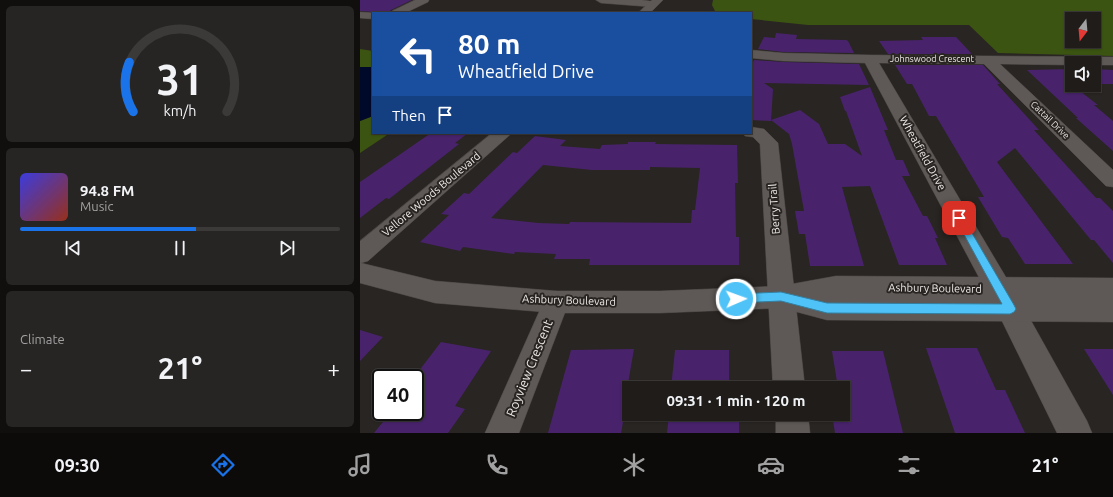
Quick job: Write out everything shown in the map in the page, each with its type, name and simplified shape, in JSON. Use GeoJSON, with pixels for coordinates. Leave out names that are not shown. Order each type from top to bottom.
{"type":"FeatureCollection","features":[{"type":"Feature","properties":{"kind":"street"},"geometry":{"type":"LineString","coordinates":[[398,12],[424,0]]}},
{"type":"Feature","properties":{"kind":"street"},"geometry":{"type":"LineString","coordinates":[[601,0],[656,2]]}},
{"type":"Feature","properties":{"kind":"street"},"geometry":{"type":"LineString","coordinates":[[645,12],[656,2]]}},
{"type":"Feature","properties":{"kind":"street"},"geometry":{"type":"LineString","coordinates":[[360,15],[372,16]]}},
{"type":"Feature","properties":{"kind":"street","name":"Johnswood Crescent"},"geometry":{"type":"LineString","coordinates":[[752,54],[783,57],[870,59],[1113,61]]}},
{"type":"Feature","properties":{"kind":"street","name":"Wheatfield Drive"},"geometry":{"type":"LineString","coordinates":[[870,59],[1004,299],[1075,433]]}},
{"type":"Feature","properties":{"kind":"street","name":"Cattail Drive"},"geometry":{"type":"LineString","coordinates":[[987,59],[1113,181]]}},
{"type":"Feature","properties":{"kind":"street","name":"Berry Trail"},"geometry":{"type":"LineString","coordinates":[[752,132],[758,133],[769,143],[781,297]]}},
{"type":"Feature","properties":{"kind":"street","name":"Vellore Woods Boulevard"},"geometry":{"type":"LineString","coordinates":[[360,254],[502,134]]}},
{"type":"Feature","properties":{"kind":"street","name":"Ashbury Boulevard"},"geometry":{"type":"LineString","coordinates":[[360,272],[435,292],[556,302],[660,302],[781,297],[827,308],[1004,299],[1113,289]]}},
{"type":"Feature","properties":{"kind":"street"},"geometry":{"type":"LineString","coordinates":[[781,297],[788,381]]}},
{"type":"Feature","properties":{"kind":"street","name":"Ashbury Boulevard"},"geometry":{"type":"LineString","coordinates":[[1004,299],[1113,310]]}},
{"type":"Feature","properties":{"kind":"street","name":"Royview Crescent"},"geometry":{"type":"LineString","coordinates":[[502,433],[556,302]]}},
{"type":"Feature","properties":{"kind":"street"},"geometry":{"type":"LineString","coordinates":[[792,421],[793,433]]}},
{"type":"Feature","properties":{"kind":"green space"},"geometry":{"type":"Polygon","coordinates":[[[713,0],[1113,0],[1113,56],[998,53],[969,25],[808,25],[752,19],[752,12],[716,12],[712,5],[713,0]]]}},
{"type":"Feature","properties":{"kind":"green space"},"geometry":{"type":"Polygon","coordinates":[[[360,49],[372,51],[372,67],[360,67],[360,49]]]}},
{"type":"Feature","properties":{"kind":"green space"},"geometry":{"type":"Polygon","coordinates":[[[372,116],[372,134],[388,134],[360,153],[360,121],[372,116]]]}},
{"type":"Feature","properties":{"kind":"water"},"geometry":{"type":"Polygon","coordinates":[[[360,67],[372,67],[372,116],[360,121],[360,67]]]}},
{"type":"Feature","properties":{"kind":"building"},"geometry":{"type":"Polygon","coordinates":[[[360,0],[412,0],[389,12],[360,11],[360,0]]]}},
{"type":"Feature","properties":{"kind":"building"},"geometry":{"type":"Polygon","coordinates":[[[776,33],[797,35],[796,39],[846,40],[854,53],[783,52],[758,49],[764,37],[775,38],[776,33]]]}},
{"type":"Feature","properties":{"kind":"building"},"geometry":{"type":"Polygon","coordinates":[[[921,37],[956,37],[972,54],[888,54],[879,41],[923,40],[921,37]]]}},
{"type":"Feature","properties":{"kind":"building"},"geometry":{"type":"Polygon","coordinates":[[[754,60],[859,64],[869,85],[764,83],[773,89],[771,121],[752,120],[752,64],[754,60]]]}},
{"type":"Feature","properties":{"kind":"building"},"geometry":{"type":"Polygon","coordinates":[[[895,65],[983,65],[1000,84],[997,84],[1039,130],[1034,130],[1096,198],[1100,198],[1113,211],[1113,263],[1094,240],[1091,240],[1015,148],[997,162],[1073,264],[1025,264],[1008,238],[1002,237],[978,197],[984,197],[936,116],[929,116],[912,84],[907,84],[895,65]]]}},
{"type":"Feature","properties":{"kind":"building"},"geometry":{"type":"Polygon","coordinates":[[[1065,69],[1065,92],[1081,92],[1098,105],[1094,105],[1113,121],[1113,151],[1076,118],[1078,118],[1027,70],[1065,69]]]}},
{"type":"Feature","properties":{"kind":"building"},"geometry":{"type":"Polygon","coordinates":[[[1101,69],[1113,70],[1113,84],[1101,84],[1101,69]]]}},
{"type":"Feature","properties":{"kind":"building"},"geometry":{"type":"Polygon","coordinates":[[[870,87],[888,130],[884,130],[896,160],[903,160],[910,176],[902,176],[923,216],[927,216],[938,238],[935,238],[947,265],[899,265],[870,186],[842,187],[864,266],[810,266],[805,234],[799,234],[795,211],[804,211],[792,144],[789,134],[771,120],[800,110],[819,124],[828,144],[845,144],[862,156],[840,97],[870,87]]]}},
{"type":"Feature","properties":{"kind":"building"},"geometry":{"type":"Polygon","coordinates":[[[430,134],[467,134],[455,143],[459,144],[389,199],[386,198],[360,218],[360,182],[430,134]]]}},
{"type":"Feature","properties":{"kind":"building"},"geometry":{"type":"Polygon","coordinates":[[[535,136],[566,140],[560,146],[600,149],[602,145],[628,144],[628,142],[656,142],[655,144],[737,145],[738,183],[735,183],[736,237],[739,237],[739,265],[589,265],[590,259],[554,259],[556,254],[515,252],[514,254],[463,247],[460,251],[420,242],[449,215],[441,214],[464,193],[469,194],[513,152],[517,153],[535,136]],[[543,165],[491,218],[538,223],[569,224],[570,222],[691,223],[692,210],[695,210],[700,168],[650,167],[650,170],[592,170],[543,165]]]}},
{"type":"Feature","properties":{"kind":"building"},"geometry":{"type":"Polygon","coordinates":[[[360,330],[383,337],[360,361],[360,330]]]}},
{"type":"Feature","properties":{"kind":"building"},"geometry":{"type":"Polygon","coordinates":[[[441,342],[491,351],[455,406],[465,409],[448,433],[374,433],[384,421],[424,421],[424,369],[420,369],[441,342]]]}},
{"type":"Feature","properties":{"kind":"building"},"geometry":{"type":"Polygon","coordinates":[[[926,348],[977,348],[996,390],[1005,390],[1025,433],[955,433],[926,348]]]}},
{"type":"Feature","properties":{"kind":"building"},"geometry":{"type":"Polygon","coordinates":[[[634,349],[628,381],[622,381],[622,421],[623,421],[621,433],[548,433],[571,350],[634,349]]]}},
{"type":"Feature","properties":{"kind":"building"},"geometry":{"type":"Polygon","coordinates":[[[1084,349],[1113,349],[1113,395],[1084,349]]]}},
{"type":"Feature","properties":{"kind":"building"},"geometry":{"type":"Polygon","coordinates":[[[675,350],[729,350],[729,381],[672,381],[675,350]]]}},
{"type":"Feature","properties":{"kind":"building"},"geometry":{"type":"Polygon","coordinates":[[[832,351],[883,351],[903,433],[835,433],[833,421],[850,421],[850,381],[837,381],[832,351]]]}},
{"type":"Feature","properties":{"kind":"building"},"geometry":{"type":"Polygon","coordinates":[[[668,421],[739,421],[739,433],[667,433],[668,421]]]}},
{"type":"Feature","properties":{"kind":"route"},"geometry":{"type":"LineString","coordinates":[[736,299],[781,297],[827,308],[1010,309],[959,218]]}}]}
